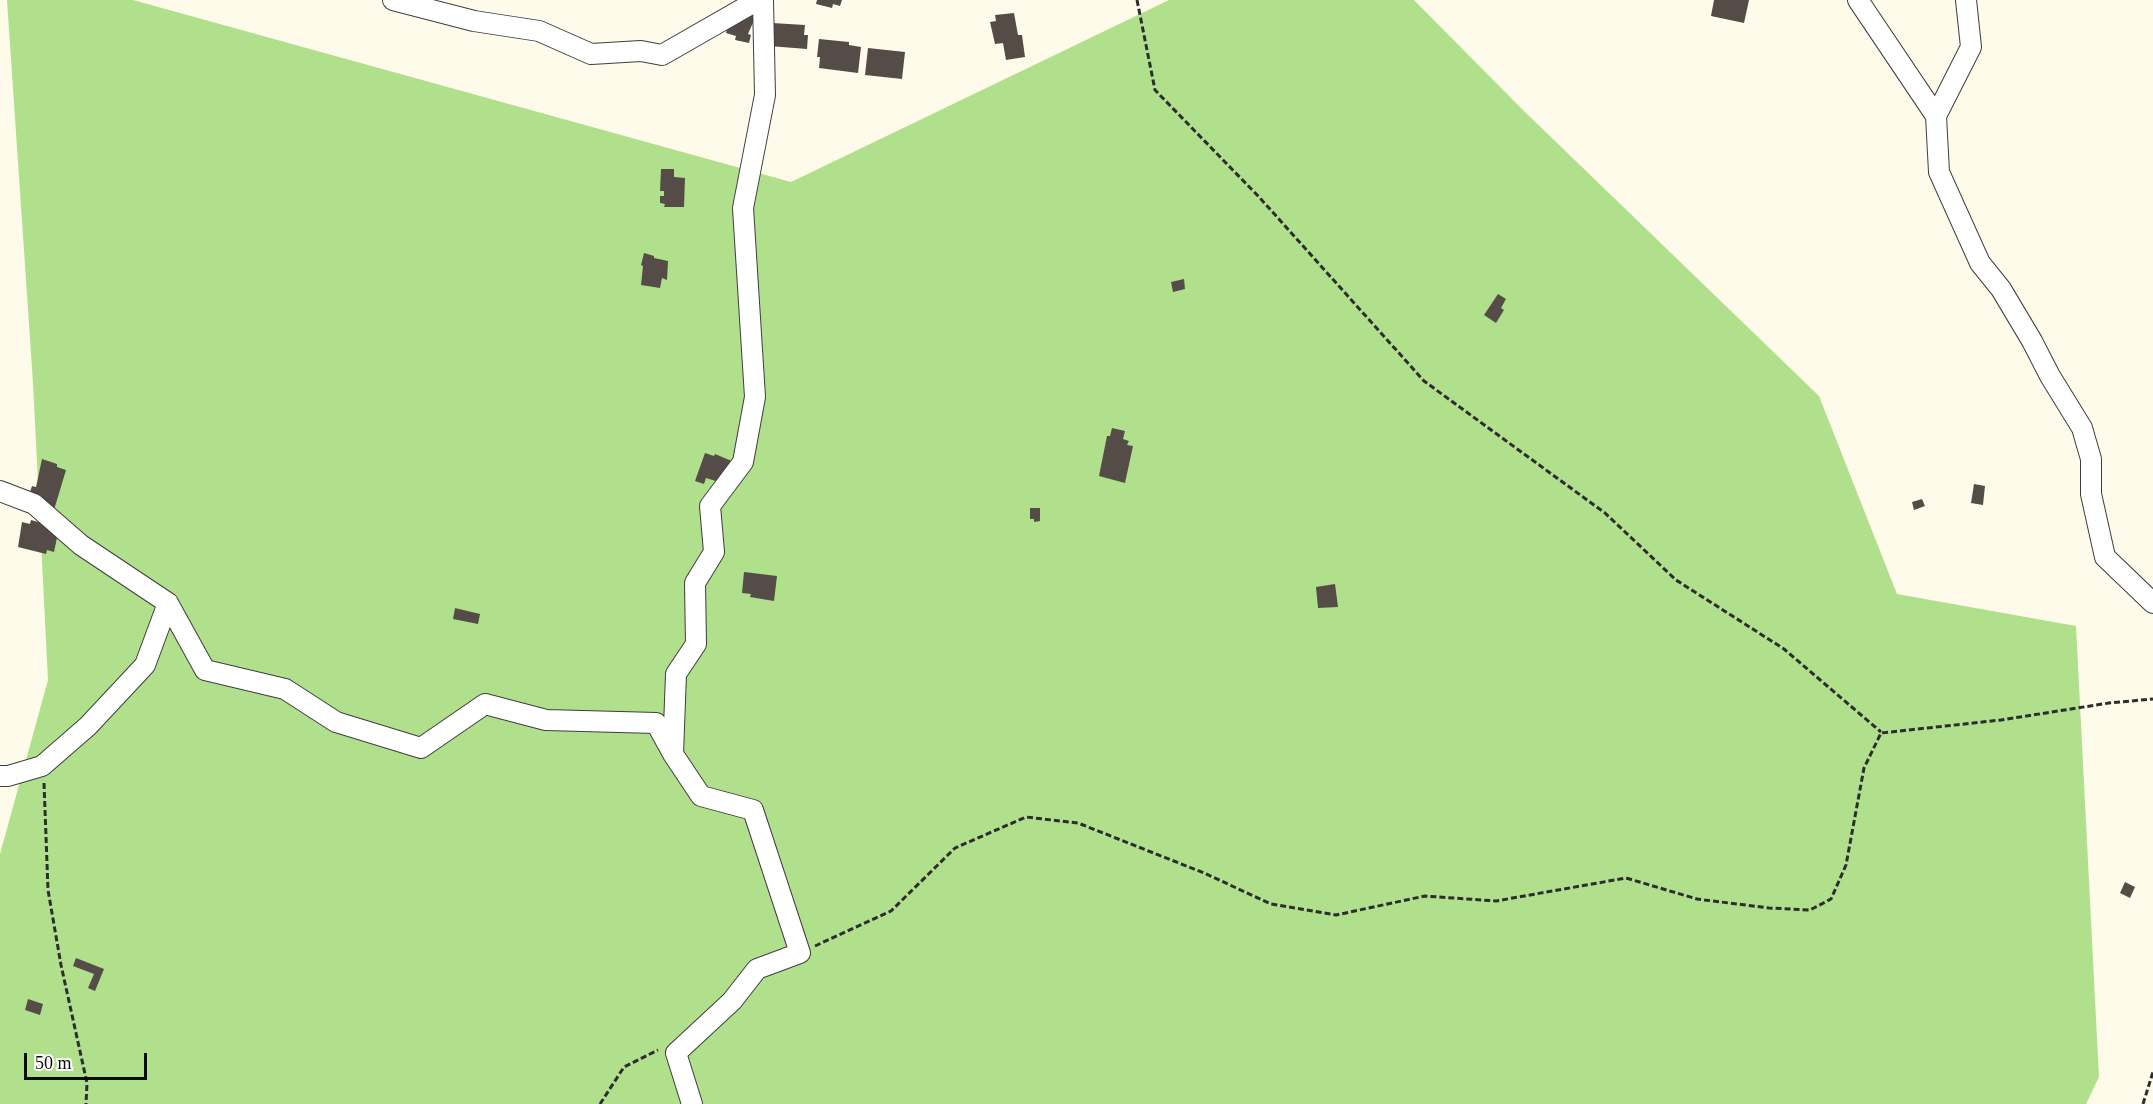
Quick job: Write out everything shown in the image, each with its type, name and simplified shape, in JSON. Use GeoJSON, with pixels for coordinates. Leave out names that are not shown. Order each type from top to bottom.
{"type":"FeatureCollection","features":[{"type":"Feature","properties":{"kind":"street"},"geometry":{"type":"LineString","coordinates":[[393,0],[474,21],[539,31],[591,54],[641,51],[662,55],[758,0]]}},
{"type":"Feature","properties":{"kind":"street"},"geometry":{"type":"LineString","coordinates":[[673,754],[676,674],[696,644],[695,583],[714,552],[710,506],[742,462],[755,398],[743,208],[765,95],[763,0]]}},
{"type":"Feature","properties":{"kind":"street"},"geometry":{"type":"LineString","coordinates":[[1858,0],[1936,116]]}},
{"type":"Feature","properties":{"kind":"street"},"geometry":{"type":"LineString","coordinates":[[1966,0],[1971,47],[1936,116],[1939,172],[1980,263],[2001,289],[2082,428],[2091,459],[2091,494],[2105,557],[2153,603]]}},
{"type":"Feature","properties":{"kind":"street"},"geometry":{"type":"LineString","coordinates":[[0,491],[34,504],[81,545],[168,603],[205,670],[285,689],[336,722],[421,748],[485,704],[546,720],[656,723],[700,796],[753,810],[800,953],[757,969],[732,1001],[676,1053],[692,1104]]}},
{"type":"Feature","properties":{"kind":"street"},"geometry":{"type":"LineString","coordinates":[[0,776],[8,776],[42,766],[88,726],[145,665],[168,603]]}},
{"type":"Feature","properties":{"kind":"path"},"geometry":{"type":"LineString","coordinates":[[1137,0],[1155,90],[1260,198],[1424,381],[1605,513],[1676,580],[1784,649],[1881,732],[2001,720],[2109,703],[2153,699]]}},
{"type":"Feature","properties":{"kind":"path"},"geometry":{"type":"LineString","coordinates":[[800,953],[891,911],[955,848],[1026,817],[1078,824],[1204,873],[1270,904],[1336,915],[1425,896],[1496,901],[1626,879],[1697,899],[1769,908],[1810,910],[1831,898],[1846,865],[1864,768],[1881,732]]}},
{"type":"Feature","properties":{"kind":"path"},"geometry":{"type":"LineString","coordinates":[[42,766],[48,890],[61,965],[87,1083],[86,1104]]}},
{"type":"Feature","properties":{"kind":"path"},"geometry":{"type":"LineString","coordinates":[[600,1104],[624,1067],[663,1048]]}},
{"type":"Feature","properties":{"kind":"path"},"geometry":{"type":"LineString","coordinates":[[2143,1104],[2153,1072]]}},
{"type":"Feature","properties":{"kind":"green space"},"geometry":{"type":"Polygon","coordinates":[[[7,0],[133,0],[791,182],[1169,0],[1414,0],[1523,110],[1819,396],[1897,594],[2076,626],[2099,1077],[2086,1104],[0,1104],[0,854],[48,680],[33,383],[7,0]]]}},
{"type":"Feature","properties":{"kind":"building"},"geometry":{"type":"Polygon","coordinates":[[[817,0],[842,0],[840,6],[833,4],[832,8],[816,4],[817,0]]]}},
{"type":"Feature","properties":{"kind":"building"},"geometry":{"type":"Polygon","coordinates":[[[1714,0],[1749,0],[1744,23],[1711,16],[1714,0]]]}},
{"type":"Feature","properties":{"kind":"building"},"geometry":{"type":"Polygon","coordinates":[[[734,1],[756,7],[753,17],[755,18],[748,34],[751,35],[749,43],[735,40],[736,36],[726,33],[734,1]]]}},
{"type":"Feature","properties":{"kind":"building"},"geometry":{"type":"Polygon","coordinates":[[[1014,13],[1018,35],[1022,35],[1025,57],[1006,60],[1003,43],[995,44],[990,22],[996,21],[995,15],[1014,13]]]}},
{"type":"Feature","properties":{"kind":"building"},"geometry":{"type":"Polygon","coordinates":[[[772,23],[805,25],[804,35],[808,35],[807,49],[769,46],[772,23]]]}},
{"type":"Feature","properties":{"kind":"building"},"geometry":{"type":"Polygon","coordinates":[[[819,39],[849,42],[849,45],[861,47],[858,73],[819,68],[820,57],[817,57],[819,39]]]}},
{"type":"Feature","properties":{"kind":"building"},"geometry":{"type":"Polygon","coordinates":[[[868,48],[905,52],[902,79],[865,75],[868,48]]]}},
{"type":"Feature","properties":{"kind":"building"},"geometry":{"type":"Polygon","coordinates":[[[661,169],[674,169],[674,177],[685,178],[684,207],[664,207],[665,204],[660,203],[660,196],[664,196],[664,191],[660,191],[661,169]]]}},
{"type":"Feature","properties":{"kind":"building"},"geometry":{"type":"Polygon","coordinates":[[[644,253],[668,261],[667,280],[662,278],[660,288],[641,285],[643,266],[641,265],[644,253]]]}},
{"type":"Feature","properties":{"kind":"building"},"geometry":{"type":"Polygon","coordinates":[[[1184,279],[1185,289],[1173,292],[1171,282],[1184,279]]]}},
{"type":"Feature","properties":{"kind":"building"},"geometry":{"type":"Polygon","coordinates":[[[1498,294],[1506,299],[1501,308],[1504,310],[1496,323],[1484,315],[1498,294]]]}},
{"type":"Feature","properties":{"kind":"building"},"geometry":{"type":"Polygon","coordinates":[[[1112,428],[1125,431],[1123,439],[1129,441],[1127,445],[1133,446],[1125,483],[1099,476],[1107,436],[1110,436],[1112,428]]]}},
{"type":"Feature","properties":{"kind":"building"},"geometry":{"type":"Polygon","coordinates":[[[705,453],[714,456],[715,454],[734,462],[729,476],[722,473],[719,482],[706,478],[704,484],[695,481],[705,453]]]}},
{"type":"Feature","properties":{"kind":"building"},"geometry":{"type":"Polygon","coordinates":[[[42,459],[66,470],[54,510],[28,498],[32,486],[36,487],[42,459]]]}},
{"type":"Feature","properties":{"kind":"building"},"geometry":{"type":"Polygon","coordinates":[[[1974,484],[1985,486],[1983,505],[1971,503],[1974,484]]]}},
{"type":"Feature","properties":{"kind":"building"},"geometry":{"type":"Polygon","coordinates":[[[1922,499],[1925,506],[1914,510],[1912,502],[1922,499]]]}},
{"type":"Feature","properties":{"kind":"building"},"geometry":{"type":"Polygon","coordinates":[[[1030,508],[1040,508],[1040,521],[1034,522],[1034,519],[1030,519],[1030,508]]]}},
{"type":"Feature","properties":{"kind":"building"},"geometry":{"type":"Polygon","coordinates":[[[31,520],[59,528],[54,552],[47,550],[46,554],[18,547],[22,522],[30,524],[31,520]]]}},
{"type":"Feature","properties":{"kind":"building"},"geometry":{"type":"Polygon","coordinates":[[[744,572],[777,576],[774,601],[750,597],[751,594],[742,593],[744,572]]]}},
{"type":"Feature","properties":{"kind":"building"},"geometry":{"type":"Polygon","coordinates":[[[1335,584],[1338,607],[1318,608],[1316,587],[1335,584]]]}},
{"type":"Feature","properties":{"kind":"building"},"geometry":{"type":"Polygon","coordinates":[[[455,608],[480,614],[478,624],[453,619],[455,608]]]}},
{"type":"Feature","properties":{"kind":"building"},"geometry":{"type":"Polygon","coordinates":[[[2125,882],[2135,887],[2130,898],[2120,893],[2125,882]]]}},
{"type":"Feature","properties":{"kind":"building"},"geometry":{"type":"Polygon","coordinates":[[[76,958],[104,969],[95,991],[88,988],[94,974],[73,966],[76,958]]]}},
{"type":"Feature","properties":{"kind":"building"},"geometry":{"type":"Polygon","coordinates":[[[28,999],[43,1004],[40,1015],[25,1010],[28,999]]]}}]}
